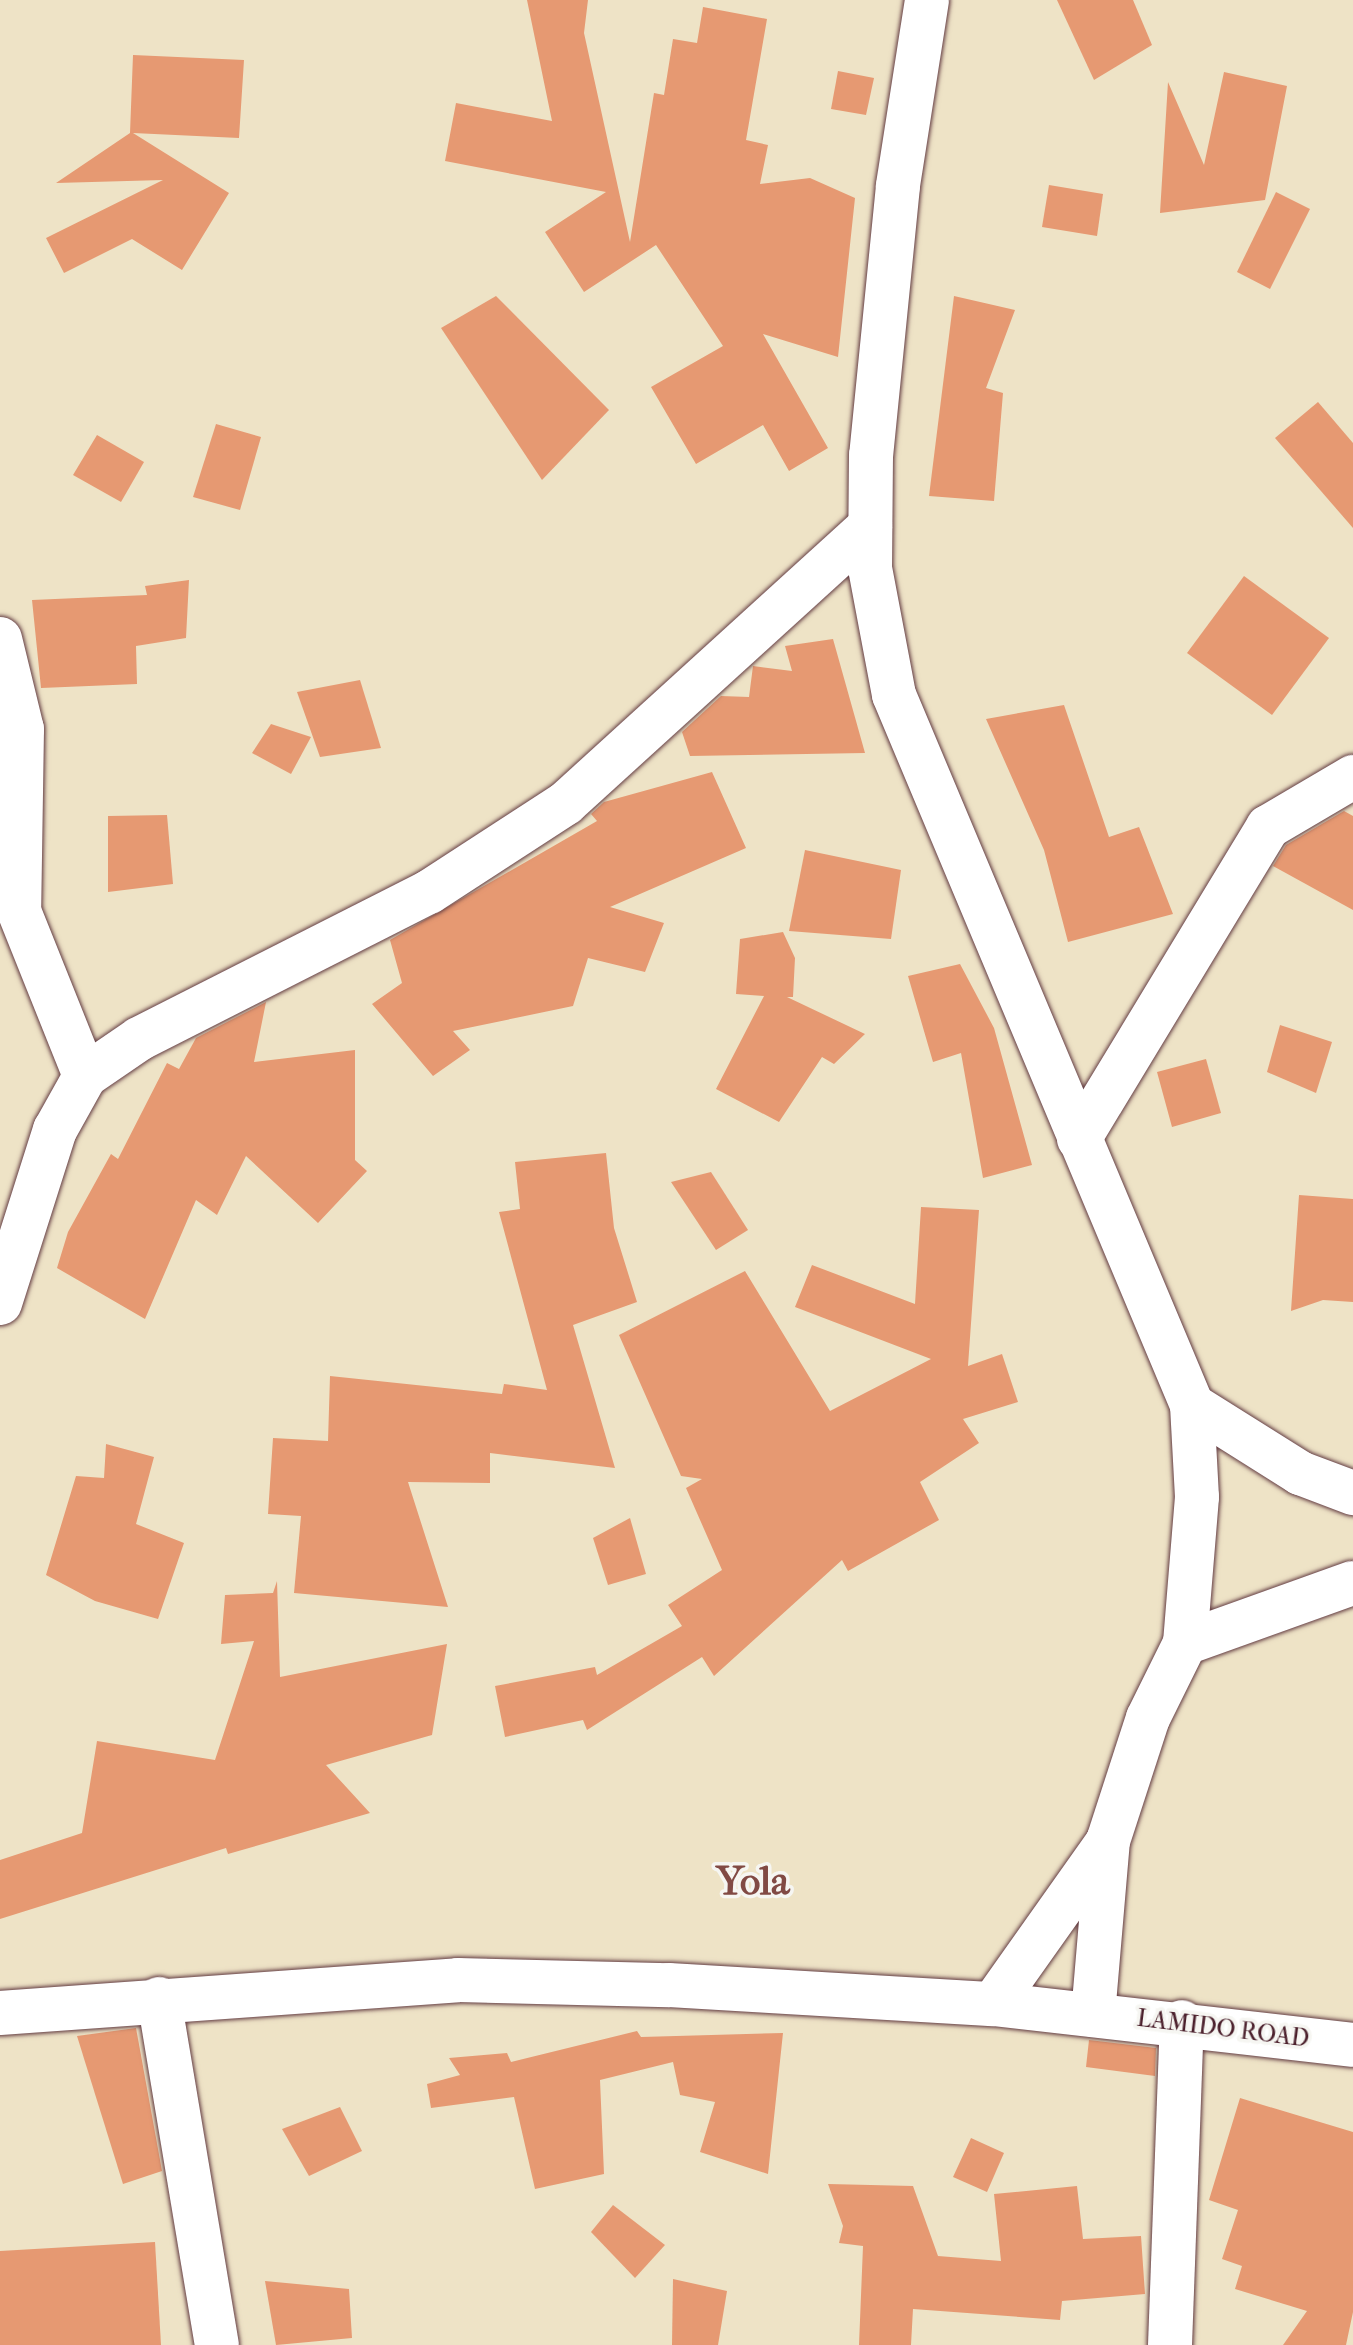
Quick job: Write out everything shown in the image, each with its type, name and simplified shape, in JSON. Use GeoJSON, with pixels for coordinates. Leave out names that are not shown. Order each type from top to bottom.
{"type":"FeatureCollection","features":[{"type":"Feature","properties":{"kind":"street"},"geometry":{"type":"LineString","coordinates":[[927,0],[898,186],[870,526],[870,568],[894,695],[1192,1405],[1197,1497],[1185,1643],[1148,1718],[1108,1841],[1093,2015]]}},
{"type":"Feature","properties":{"kind":"street"},"geometry":{"type":"LineString","coordinates":[[0,1303],[55,1130],[85,1076],[139,1039],[429,892],[566,803],[870,526]]}},
{"type":"Feature","properties":{"kind":"street"},"geometry":{"type":"LineString","coordinates":[[0,639],[22,729],[19,911],[85,1076]]}},
{"type":"Feature","properties":{"kind":"street"},"geometry":{"type":"LineString","coordinates":[[1079,1139],[1268,827],[1353,777]]}},
{"type":"Feature","properties":{"kind":"street"},"geometry":{"type":"LineString","coordinates":[[1192,1405],[1300,1473],[1353,1493]]}},
{"type":"Feature","properties":{"kind":"street"},"geometry":{"type":"LineString","coordinates":[[1185,1643],[1353,1583]]}},
{"type":"Feature","properties":{"kind":"street"},"geometry":{"type":"LineString","coordinates":[[993,2004],[1108,1841]]}},
{"type":"Feature","properties":{"kind":"street","name":"LAMIDO ROAD"},"geometry":{"type":"LineString","coordinates":[[0,2013],[159,1999],[458,1980],[993,2004],[1182,2022],[1353,2045]]}},
{"type":"Feature","properties":{"kind":"street"},"geometry":{"type":"LineString","coordinates":[[159,1999],[217,2345]]}},
{"type":"Feature","properties":{"kind":"street"},"geometry":{"type":"LineString","coordinates":[[1170,2345],[1182,2022]]}},
{"type":"Feature","properties":{"kind":"building"},"geometry":{"type":"Polygon","coordinates":[[[527,0],[588,0],[584,33],[630,242],[654,93],[664,95],[673,39],[697,43],[703,7],[767,19],[746,140],[768,145],[760,184],[810,178],[855,198],[838,357],[763,334],[828,448],[789,471],[763,425],[696,464],[651,387],[723,346],[656,245],[584,292],[545,232],[606,192],[445,161],[456,103],[552,121],[527,0]]]}},
{"type":"Feature","properties":{"kind":"building"},"geometry":{"type":"Polygon","coordinates":[[[1057,0],[1133,0],[1152,45],[1094,80],[1057,0]]]}},
{"type":"Feature","properties":{"kind":"building"},"geometry":{"type":"Polygon","coordinates":[[[133,55],[244,60],[239,138],[133,133],[229,193],[182,270],[132,239],[64,273],[46,238],[163,180],[56,183],[130,133],[133,55]]]}},
{"type":"Feature","properties":{"kind":"building"},"geometry":{"type":"Polygon","coordinates":[[[838,71],[874,78],[866,115],[831,109],[838,71]]]}},
{"type":"Feature","properties":{"kind":"building"},"geometry":{"type":"Polygon","coordinates":[[[1224,72],[1287,86],[1265,200],[1160,213],[1168,82],[1204,165],[1224,72]]]}},
{"type":"Feature","properties":{"kind":"building"},"geometry":{"type":"Polygon","coordinates":[[[1049,185],[1103,194],[1097,236],[1042,227],[1049,185]]]}},
{"type":"Feature","properties":{"kind":"building"},"geometry":{"type":"Polygon","coordinates":[[[1276,192],[1310,209],[1270,289],[1237,272],[1276,192]]]}},
{"type":"Feature","properties":{"kind":"building"},"geometry":{"type":"Polygon","coordinates":[[[496,296],[609,410],[542,480],[441,328],[496,296]]]}},
{"type":"Feature","properties":{"kind":"building"},"geometry":{"type":"Polygon","coordinates":[[[954,296],[1015,310],[986,388],[1003,393],[994,501],[929,496],[954,296]]]}},
{"type":"Feature","properties":{"kind":"building"},"geometry":{"type":"Polygon","coordinates":[[[1318,402],[1353,443],[1353,528],[1275,438],[1318,402]]]}},
{"type":"Feature","properties":{"kind":"building"},"geometry":{"type":"Polygon","coordinates":[[[216,424],[261,437],[240,510],[193,497],[216,424]]]}},
{"type":"Feature","properties":{"kind":"building"},"geometry":{"type":"Polygon","coordinates":[[[97,435],[144,462],[121,502],[73,475],[97,435]]]}},
{"type":"Feature","properties":{"kind":"building"},"geometry":{"type":"Polygon","coordinates":[[[1244,576],[1329,638],[1272,715],[1187,653],[1244,576]]]}},
{"type":"Feature","properties":{"kind":"building"},"geometry":{"type":"Polygon","coordinates":[[[189,580],[186,638],[136,646],[137,684],[41,688],[32,600],[147,595],[145,586],[189,580]]]}},
{"type":"Feature","properties":{"kind":"building"},"geometry":{"type":"Polygon","coordinates":[[[833,639],[865,753],[690,756],[682,732],[721,696],[749,697],[753,666],[792,671],[785,646],[833,639]]]}},
{"type":"Feature","properties":{"kind":"building"},"geometry":{"type":"Polygon","coordinates":[[[360,680],[381,748],[320,757],[297,692],[360,680]]]}},
{"type":"Feature","properties":{"kind":"building"},"geometry":{"type":"Polygon","coordinates":[[[1064,705],[1109,837],[1139,827],[1173,914],[1068,942],[1044,850],[986,719],[1064,705]]]}},
{"type":"Feature","properties":{"kind":"building"},"geometry":{"type":"Polygon","coordinates":[[[271,724],[311,737],[291,774],[252,753],[271,724]]]}},
{"type":"Feature","properties":{"kind":"building"},"geometry":{"type":"Polygon","coordinates":[[[712,772],[746,848],[610,907],[664,923],[645,972],[588,958],[573,1006],[453,1031],[470,1050],[433,1076],[372,1004],[402,983],[390,940],[597,821],[591,814],[604,802],[712,772]]]}},
{"type":"Feature","properties":{"kind":"building"},"geometry":{"type":"Polygon","coordinates":[[[1344,811],[1353,816],[1353,910],[1273,866],[1286,845],[1344,811]]]}},
{"type":"Feature","properties":{"kind":"building"},"geometry":{"type":"Polygon","coordinates":[[[167,815],[173,884],[108,892],[108,816],[167,815]]]}},
{"type":"Feature","properties":{"kind":"building"},"geometry":{"type":"Polygon","coordinates":[[[805,850],[901,870],[891,939],[789,931],[805,850]]]}},
{"type":"Feature","properties":{"kind":"building"},"geometry":{"type":"Polygon","coordinates":[[[783,932],[795,958],[793,997],[787,997],[865,1034],[834,1064],[822,1057],[779,1122],[716,1089],[764,996],[736,994],[740,939],[783,932]]]}},
{"type":"Feature","properties":{"kind":"building"},"geometry":{"type":"Polygon","coordinates":[[[960,964],[994,1028],[1032,1165],[983,1178],[961,1053],[933,1062],[908,976],[960,964]]]}},
{"type":"Feature","properties":{"kind":"building"},"geometry":{"type":"Polygon","coordinates":[[[266,1002],[254,1062],[355,1050],[355,1160],[367,1171],[318,1223],[246,1156],[217,1215],[196,1200],[145,1319],[57,1268],[68,1232],[111,1154],[118,1159],[167,1063],[179,1069],[196,1038],[266,1002]]]}},
{"type":"Feature","properties":{"kind":"building"},"geometry":{"type":"Polygon","coordinates":[[[1280,1025],[1332,1042],[1316,1093],[1267,1072],[1280,1025]]]}},
{"type":"Feature","properties":{"kind":"building"},"geometry":{"type":"Polygon","coordinates":[[[1206,1059],[1221,1113],[1172,1127],[1157,1072],[1206,1059]]]}},
{"type":"Feature","properties":{"kind":"building"},"geometry":{"type":"Polygon","coordinates":[[[606,1153],[614,1228],[637,1302],[573,1325],[615,1468],[490,1453],[490,1483],[408,1482],[448,1607],[294,1593],[301,1516],[268,1514],[273,1438],[328,1441],[330,1376],[502,1394],[504,1384],[547,1390],[499,1212],[520,1209],[515,1162],[606,1153]]]}},
{"type":"Feature","properties":{"kind":"building"},"geometry":{"type":"Polygon","coordinates":[[[711,1172],[748,1230],[716,1250],[671,1182],[711,1172]]]}},
{"type":"Feature","properties":{"kind":"building"},"geometry":{"type":"Polygon","coordinates":[[[1299,1195],[1353,1199],[1353,1302],[1323,1300],[1291,1311],[1299,1195]]]}},
{"type":"Feature","properties":{"kind":"building"},"geometry":{"type":"Polygon","coordinates":[[[921,1207],[979,1210],[968,1366],[1002,1354],[1018,1402],[963,1419],[979,1443],[920,1482],[939,1520],[848,1571],[842,1560],[714,1676],[702,1657],[587,1730],[583,1720],[505,1737],[495,1686],[595,1667],[597,1675],[682,1626],[668,1605],[722,1570],[686,1488],[702,1479],[681,1476],[619,1335],[745,1271],[830,1411],[931,1359],[795,1307],[812,1265],[915,1304],[921,1207]]]}},
{"type":"Feature","properties":{"kind":"building"},"geometry":{"type":"Polygon","coordinates":[[[106,1444],[154,1457],[136,1524],[184,1543],[158,1619],[95,1601],[46,1575],[76,1476],[104,1478],[106,1444]]]}},
{"type":"Feature","properties":{"kind":"building"},"geometry":{"type":"Polygon","coordinates":[[[630,1518],[646,1574],[608,1585],[593,1538],[630,1518]]]}},
{"type":"Feature","properties":{"kind":"building"},"geometry":{"type":"Polygon","coordinates":[[[277,1581],[280,1677],[447,1644],[432,1735],[326,1765],[370,1813],[228,1854],[226,1848],[0,1919],[0,1860],[82,1833],[97,1741],[215,1760],[254,1641],[221,1644],[225,1595],[273,1593],[277,1581]]]}},
{"type":"Feature","properties":{"kind":"building"},"geometry":{"type":"Polygon","coordinates":[[[136,2028],[162,2171],[123,2184],[77,2036],[136,2028]]]}},
{"type":"Feature","properties":{"kind":"building"},"geometry":{"type":"Polygon","coordinates":[[[637,2031],[641,2037],[783,2033],[768,2174],[700,2152],[715,2102],[680,2095],[673,2062],[600,2080],[604,2174],[535,2189],[514,2097],[431,2108],[427,2084],[460,2075],[449,2058],[507,2053],[511,2062],[637,2031]]]}},
{"type":"Feature","properties":{"kind":"building"},"geometry":{"type":"Polygon","coordinates":[[[1089,2040],[1156,2048],[1155,2076],[1086,2067],[1089,2040]]]}},
{"type":"Feature","properties":{"kind":"building"},"geometry":{"type":"Polygon","coordinates":[[[1240,2098],[1353,2132],[1353,2312],[1346,2345],[1283,2345],[1307,2311],[1235,2289],[1242,2266],[1222,2259],[1238,2210],[1209,2200],[1240,2098]]]}},
{"type":"Feature","properties":{"kind":"building"},"geometry":{"type":"Polygon","coordinates":[[[340,2107],[362,2151],[309,2176],[282,2129],[340,2107]]]}},
{"type":"Feature","properties":{"kind":"building"},"geometry":{"type":"Polygon","coordinates":[[[971,2138],[1004,2153],[987,2192],[953,2177],[971,2138]]]}},
{"type":"Feature","properties":{"kind":"building"},"geometry":{"type":"Polygon","coordinates":[[[828,2184],[913,2186],[938,2256],[1001,2261],[994,2194],[1077,2186],[1083,2239],[1141,2236],[1145,2294],[1062,2301],[1060,2320],[913,2309],[911,2345],[859,2345],[863,2246],[839,2243],[843,2226],[828,2184]]]}},
{"type":"Feature","properties":{"kind":"building"},"geometry":{"type":"Polygon","coordinates":[[[613,2205],[665,2245],[635,2278],[591,2232],[613,2205]]]}},
{"type":"Feature","properties":{"kind":"building"},"geometry":{"type":"Polygon","coordinates":[[[155,2242],[161,2345],[0,2345],[0,2251],[155,2242]]]}},
{"type":"Feature","properties":{"kind":"building"},"geometry":{"type":"Polygon","coordinates":[[[673,2279],[727,2291],[718,2345],[672,2345],[673,2279]]]}},
{"type":"Feature","properties":{"kind":"building"},"geometry":{"type":"Polygon","coordinates":[[[265,2281],[349,2289],[352,2338],[276,2345],[265,2281]]]}},
{"type":"Feature","properties":{"kind":"district","name":"Yola"},"geometry":{"type":"Point","coordinates":[753,1881]}}]}
